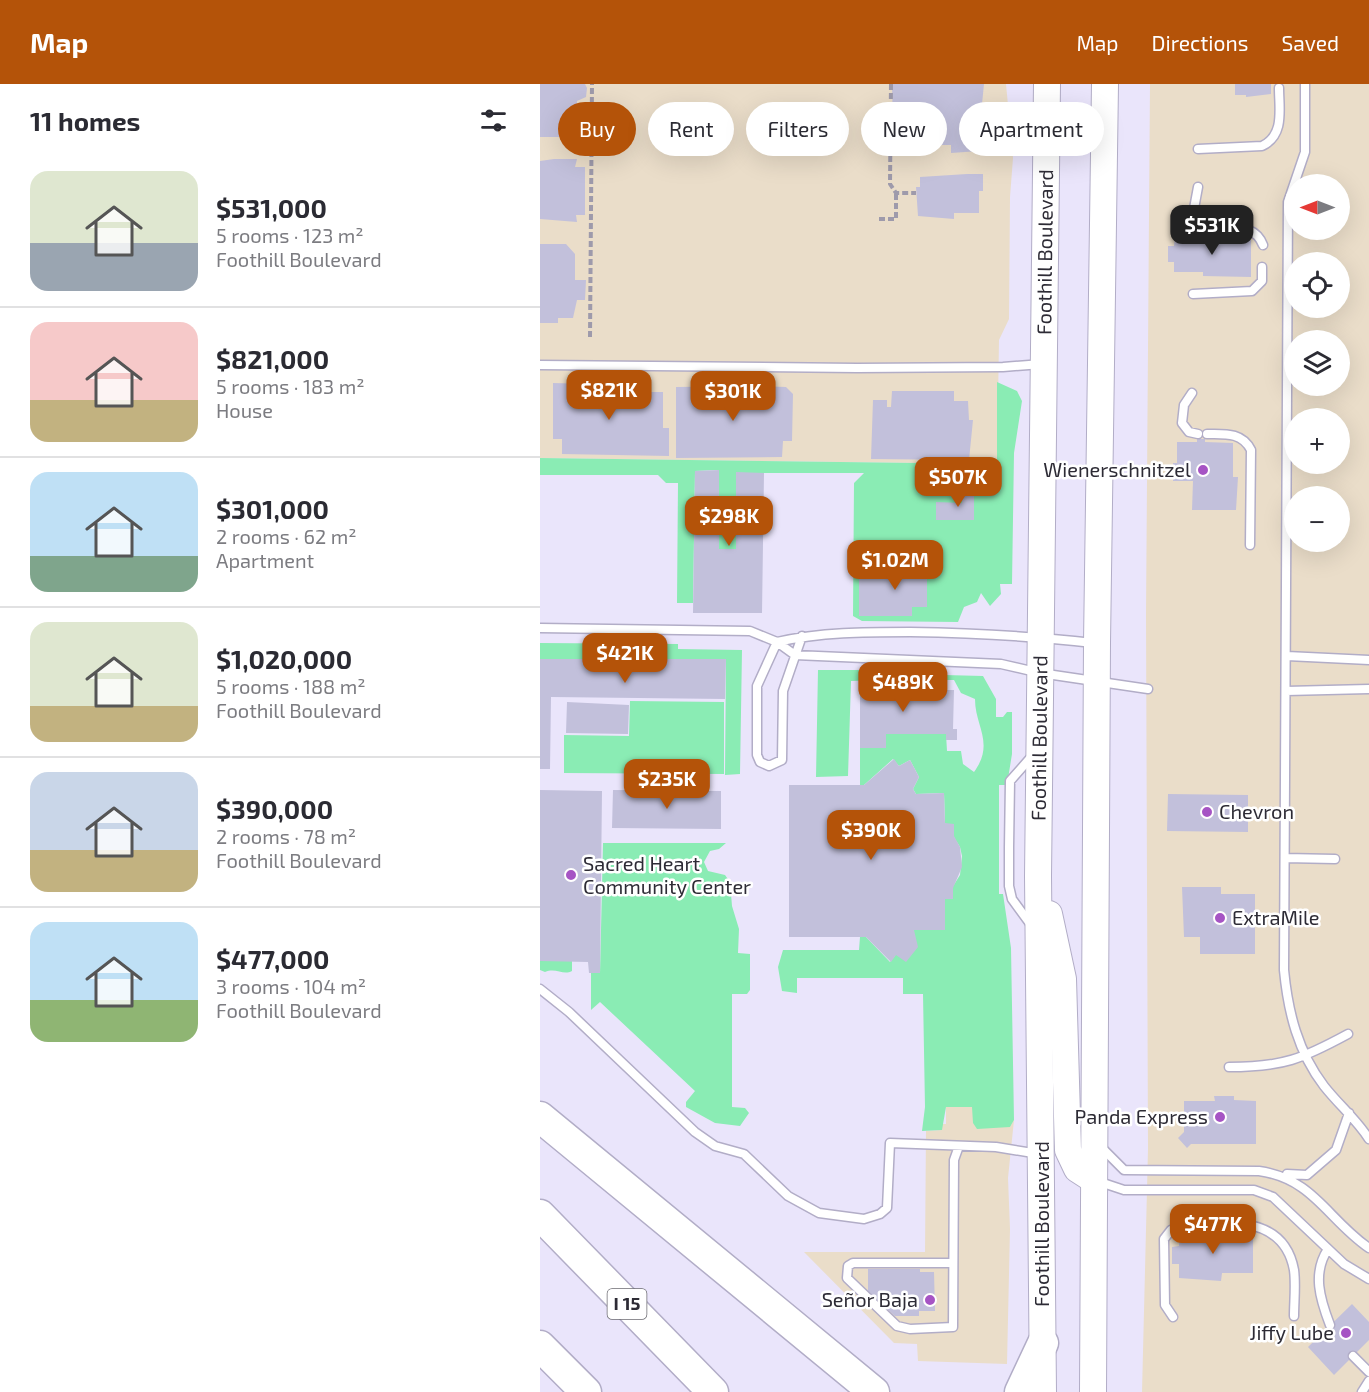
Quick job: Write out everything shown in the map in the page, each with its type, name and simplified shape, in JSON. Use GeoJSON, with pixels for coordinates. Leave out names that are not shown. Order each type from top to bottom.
{"type":"FeatureCollection","features":[{"type":"Feature","properties":{"kind":"highway"},"geometry":{"type":"LineString","coordinates":[[540,1118],[874,1392]]}},
{"type":"Feature","properties":{"kind":"highway","name":"I 15"},"geometry":{"type":"LineString","coordinates":[[540,1215],[713,1392]]}},
{"type":"Feature","properties":{"kind":"highway"},"geometry":{"type":"LineString","coordinates":[[1020,1392],[1043,1343]]}},
{"type":"Feature","properties":{"kind":"highway"},"geometry":{"type":"LineString","coordinates":[[540,1347],[586,1392]]}},
{"type":"Feature","properties":{"kind":"main road","name":"Foothill Boulevard"},"geometry":{"type":"LineString","coordinates":[[1043,1392],[1038,876],[1042,364],[1047,84]]}},
{"type":"Feature","properties":{"kind":"main road"},"geometry":{"type":"LineString","coordinates":[[1093,1392],[1097,643],[1105,84]]}},
{"type":"Feature","properties":{"kind":"main road"},"geometry":{"type":"LineString","coordinates":[[1038,876],[1063,979],[1068,1150],[1077,1169],[1094,1180]]}},
{"type":"Feature","properties":{"kind":"lane"},"geometry":{"type":"LineString","coordinates":[[1305,84],[1305,152],[1288,202],[1284,970],[1287,1004],[1296,1037],[1323,1085],[1358,1121],[1369,1139]]}},
{"type":"Feature","properties":{"kind":"lane"},"geometry":{"type":"LineString","coordinates":[[1198,148],[1263,146],[1269,143],[1279,128],[1279,88]]}},
{"type":"Feature","properties":{"kind":"lane"},"geometry":{"type":"LineString","coordinates":[[1198,187],[1193,214],[1194,224],[1205,228]]}},
{"type":"Feature","properties":{"kind":"lane"},"geometry":{"type":"LineString","coordinates":[[1224,227],[1251,230],[1259,235],[1263,245]]}},
{"type":"Feature","properties":{"kind":"lane"},"geometry":{"type":"LineString","coordinates":[[1193,294],[1252,291],[1262,281],[1262,267]]}},
{"type":"Feature","properties":{"kind":"lane"},"geometry":{"type":"LineString","coordinates":[[540,365],[857,368],[1003,367],[1042,364]]}},
{"type":"Feature","properties":{"kind":"lane"},"geometry":{"type":"LineString","coordinates":[[1192,393],[1184,405],[1182,423],[1188,432],[1240,436],[1247,441],[1251,450],[1250,545]]}},
{"type":"Feature","properties":{"kind":"lane"},"geometry":{"type":"LineString","coordinates":[[540,628],[750,631],[777,642],[795,655],[1001,664],[1040,673],[1148,688]]}},
{"type":"Feature","properties":{"kind":"lane"},"geometry":{"type":"LineString","coordinates":[[777,642],[802,636],[852,632],[984,633],[1097,643]]}},
{"type":"Feature","properties":{"kind":"lane"},"geometry":{"type":"LineString","coordinates":[[777,642],[757,686],[757,755],[760,762],[769,766],[782,760],[783,692],[802,636]]}},
{"type":"Feature","properties":{"kind":"lane"},"geometry":{"type":"LineString","coordinates":[[1287,656],[1369,660]]}},
{"type":"Feature","properties":{"kind":"lane"},"geometry":{"type":"LineString","coordinates":[[1286,691],[1369,689]]}},
{"type":"Feature","properties":{"kind":"lane"},"geometry":{"type":"LineString","coordinates":[[1039,747],[1010,781],[1009,848],[1009,886],[1012,899],[1039,935]]}},
{"type":"Feature","properties":{"kind":"lane"},"geometry":{"type":"LineString","coordinates":[[1285,858],[1335,859]]}},
{"type":"Feature","properties":{"kind":"lane"},"geometry":{"type":"LineString","coordinates":[[540,989],[569,1012],[694,1132],[715,1146],[744,1154],[788,1196],[807,1208],[828,1216],[864,1219],[880,1214],[887,1208],[890,1194],[890,1143],[942,1143],[958,1146],[996,1147],[1042,1155]]}},
{"type":"Feature","properties":{"kind":"lane"},"geometry":{"type":"LineString","coordinates":[[1229,1067],[1267,1067],[1307,1056],[1348,1034]]}},
{"type":"Feature","properties":{"kind":"lane"},"geometry":{"type":"LineString","coordinates":[[1094,1141],[1124,1170],[1259,1171],[1307,1175],[1336,1150],[1343,1137],[1349,1113]]}},
{"type":"Feature","properties":{"kind":"lane"},"geometry":{"type":"LineString","coordinates":[[953,1263],[853,1263],[847,1272],[847,1278],[897,1326],[910,1329],[953,1327],[954,1160],[958,1146]]}},
{"type":"Feature","properties":{"kind":"lane"},"geometry":{"type":"LineString","coordinates":[[1279,1174],[1306,1188],[1355,1238],[1369,1248]]}},
{"type":"Feature","properties":{"kind":"lane"},"geometry":{"type":"LineString","coordinates":[[1094,1180],[1124,1190],[1254,1190],[1273,1197],[1344,1264],[1369,1279]]}},
{"type":"Feature","properties":{"kind":"lane"},"geometry":{"type":"LineString","coordinates":[[1173,1317],[1165,1305],[1164,1239],[1171,1230],[1210,1224],[1255,1224],[1267,1230],[1285,1247],[1294,1270],[1294,1316]]}},
{"type":"Feature","properties":{"kind":"lane"},"geometry":{"type":"LineString","coordinates":[[1328,1249],[1319,1262],[1319,1298],[1330,1325]]}},
{"type":"Feature","properties":{"kind":"lane"},"geometry":{"type":"LineString","coordinates":[[1353,1356],[1369,1372]]}},
{"type":"Feature","properties":{"kind":"lane"},"geometry":{"type":"LineString","coordinates":[[1362,1392],[1369,1381]]}},
{"type":"Feature","properties":{"kind":"path"},"geometry":{"type":"LineString","coordinates":[[591,102],[592,84]]}},
{"type":"Feature","properties":{"kind":"path"},"geometry":{"type":"LineString","coordinates":[[891,84],[891,102]]}},
{"type":"Feature","properties":{"kind":"path"},"geometry":{"type":"LineString","coordinates":[[589,156],[588,291],[590,337]]}},
{"type":"Feature","properties":{"kind":"path"},"geometry":{"type":"LineString","coordinates":[[879,219],[896,219],[896,193],[890,184],[891,156]]}},
{"type":"Feature","properties":{"kind":"path"},"geometry":{"type":"LineString","coordinates":[[896,193],[916,193]]}},
{"type":"Feature","properties":{"kind":"path"},"geometry":{"type":"LineString","coordinates":[[595,380],[595,390]]}},
{"type":"Feature","properties":{"kind":"shaded area"},"geometry":{"type":"Polygon","coordinates":[[[540,84],[1006,84],[1008,102],[959,102],[959,156],[1013,156],[1010,197],[1009,319],[999,340],[997,464],[540,458],[540,84]]]}},
{"type":"Feature","properties":{"kind":"shaded area"},"geometry":{"type":"Polygon","coordinates":[[[1150,84],[1369,84],[1369,1392],[1142,1392],[1148,1149],[1146,614],[1150,84]]]}},
{"type":"Feature","properties":{"kind":"shaded area"},"geometry":{"type":"Polygon","coordinates":[[[946,1107],[973,1107],[973,1123],[1010,1127],[1014,1120],[1008,1178],[1010,1229],[1007,1364],[918,1361],[917,1344],[894,1343],[804,1252],[925,1252],[926,1131],[942,1130],[942,1124],[946,1124],[946,1107]]]}},
{"type":"Feature","properties":{"kind":"green space"},"geometry":{"type":"Polygon","coordinates":[[[997,382],[1017,391],[1022,401],[1014,453],[1012,584],[1000,584],[1001,594],[990,606],[981,593],[977,602],[964,607],[958,622],[862,621],[853,616],[854,483],[864,473],[736,473],[736,549],[719,549],[718,470],[695,471],[693,603],[677,603],[678,483],[666,483],[658,475],[540,475],[540,458],[997,464],[997,382]]]}},
{"type":"Feature","properties":{"kind":"green space"},"geometry":{"type":"Polygon","coordinates":[[[540,643],[678,644],[678,649],[742,650],[740,774],[725,775],[726,659],[540,659],[540,643]]]}},
{"type":"Feature","properties":{"kind":"green space"},"geometry":{"type":"Polygon","coordinates":[[[818,670],[891,670],[906,674],[983,676],[996,699],[996,717],[1003,717],[1007,712],[1012,712],[1012,754],[1007,785],[999,785],[999,894],[1003,894],[1011,948],[1014,1120],[1010,1127],[977,1129],[973,1123],[972,1107],[946,1107],[942,1130],[922,1131],[925,1107],[923,994],[903,994],[903,978],[797,978],[797,993],[782,991],[778,967],[783,950],[859,950],[860,937],[866,937],[890,962],[914,930],[944,930],[945,899],[960,875],[962,856],[960,847],[945,823],[944,793],[916,794],[913,789],[919,777],[910,760],[899,766],[893,759],[864,785],[860,785],[860,748],[886,748],[886,734],[946,734],[947,751],[961,751],[963,764],[974,772],[980,762],[984,744],[975,699],[961,693],[954,680],[918,680],[918,690],[885,690],[885,680],[851,681],[848,776],[816,777],[818,670]]]}},
{"type":"Feature","properties":{"kind":"green space"},"geometry":{"type":"Polygon","coordinates":[[[630,701],[724,702],[724,774],[564,773],[564,735],[629,736],[630,701]]]}},
{"type":"Feature","properties":{"kind":"green space"},"geometry":{"type":"Polygon","coordinates":[[[603,843],[726,843],[719,849],[710,851],[704,862],[708,871],[725,875],[730,882],[732,906],[739,929],[738,953],[750,954],[750,990],[747,994],[732,994],[732,1107],[745,1108],[749,1113],[740,1126],[715,1123],[686,1107],[686,1102],[695,1091],[600,1002],[591,1010],[591,973],[600,973],[603,843]]]}},
{"type":"Feature","properties":{"kind":"green space"},"geometry":{"type":"Polygon","coordinates":[[[540,961],[572,961],[572,971],[545,972],[540,970],[540,961]]]}},
{"type":"Feature","properties":{"kind":"building"},"geometry":{"type":"Polygon","coordinates":[[[540,84],[585,84],[586,97],[577,102],[558,102],[558,137],[540,137],[540,84]]]}},
{"type":"Feature","properties":{"kind":"building"},"geometry":{"type":"Polygon","coordinates":[[[892,84],[984,84],[982,102],[959,102],[959,152],[951,153],[951,145],[947,145],[947,102],[892,102],[892,84]]]}},
{"type":"Feature","properties":{"kind":"building"},"geometry":{"type":"Polygon","coordinates":[[[1235,84],[1271,84],[1271,94],[1246,97],[1246,95],[1235,95],[1235,84]]]}},
{"type":"Feature","properties":{"kind":"building"},"geometry":{"type":"Polygon","coordinates":[[[577,159],[575,167],[585,167],[585,215],[576,215],[577,222],[540,219],[540,161],[577,159]]]}},
{"type":"Feature","properties":{"kind":"building"},"geometry":{"type":"Polygon","coordinates":[[[983,174],[983,191],[979,191],[979,213],[954,213],[954,219],[918,216],[916,187],[920,187],[920,177],[983,174]]]}},
{"type":"Feature","properties":{"kind":"building"},"geometry":{"type":"Polygon","coordinates":[[[1209,234],[1221,234],[1221,239],[1251,240],[1251,277],[1203,276],[1203,272],[1174,272],[1174,262],[1168,262],[1168,246],[1174,246],[1175,236],[1209,236],[1209,234]]]}},
{"type":"Feature","properties":{"kind":"building"},"geometry":{"type":"Polygon","coordinates":[[[540,244],[566,244],[575,254],[575,280],[586,280],[585,300],[577,300],[573,318],[558,318],[558,323],[540,323],[540,244]]]}},
{"type":"Feature","properties":{"kind":"building"},"geometry":{"type":"Polygon","coordinates":[[[553,383],[590,384],[590,390],[610,390],[610,384],[636,384],[636,392],[663,392],[663,428],[669,428],[669,456],[562,454],[562,439],[553,439],[553,383]]]}},
{"type":"Feature","properties":{"kind":"building"},"geometry":{"type":"Polygon","coordinates":[[[676,387],[786,387],[793,394],[792,441],[783,441],[782,457],[676,458],[676,387]]]}},
{"type":"Feature","properties":{"kind":"building"},"geometry":{"type":"Polygon","coordinates":[[[892,391],[954,391],[954,401],[968,401],[969,420],[973,420],[969,460],[871,459],[873,400],[887,400],[887,407],[891,407],[892,391]]]}},
{"type":"Feature","properties":{"kind":"building","name":"Wienerschnitzel"},"geometry":{"type":"Polygon","coordinates":[[[1197,439],[1205,439],[1205,442],[1233,443],[1233,477],[1238,477],[1236,510],[1192,510],[1193,481],[1173,481],[1173,463],[1177,463],[1177,442],[1197,442],[1197,439]]]}},
{"type":"Feature","properties":{"kind":"building"},"geometry":{"type":"Polygon","coordinates":[[[719,470],[719,549],[736,549],[736,472],[764,473],[762,613],[693,613],[695,471],[719,470]]]}},
{"type":"Feature","properties":{"kind":"building"},"geometry":{"type":"Polygon","coordinates":[[[962,487],[974,487],[974,520],[936,520],[936,502],[962,503],[962,487]]]}},
{"type":"Feature","properties":{"kind":"building"},"geometry":{"type":"Polygon","coordinates":[[[927,554],[927,607],[912,607],[912,616],[859,616],[859,576],[905,576],[906,555],[927,554]]]}},
{"type":"Feature","properties":{"kind":"building"},"geometry":{"type":"Polygon","coordinates":[[[540,659],[726,659],[725,699],[551,697],[550,769],[540,769],[540,659]]]}},
{"type":"Feature","properties":{"kind":"building"},"geometry":{"type":"Polygon","coordinates":[[[860,680],[885,680],[885,690],[954,690],[953,729],[957,729],[957,740],[946,740],[946,734],[886,734],[886,748],[860,748],[860,680]]]}},
{"type":"Feature","properties":{"kind":"building"},"geometry":{"type":"Polygon","coordinates":[[[567,702],[629,705],[628,734],[566,733],[567,702]]]}},
{"type":"Feature","properties":{"kind":"building"},"geometry":{"type":"Polygon","coordinates":[[[894,759],[899,766],[910,760],[919,777],[913,789],[916,794],[944,793],[945,823],[954,824],[954,836],[960,847],[962,867],[953,888],[953,899],[945,899],[945,930],[914,930],[918,947],[906,962],[896,955],[891,962],[866,937],[789,937],[789,785],[864,785],[894,759]]]}},
{"type":"Feature","properties":{"kind":"building","name":"Sacred Heart Community Center"},"geometry":{"type":"Polygon","coordinates":[[[540,790],[602,791],[600,973],[589,973],[588,962],[540,961],[540,790]]]}},
{"type":"Feature","properties":{"kind":"building"},"geometry":{"type":"Polygon","coordinates":[[[613,790],[721,791],[721,829],[612,828],[613,790]]]}},
{"type":"Feature","properties":{"kind":"building"},"geometry":{"type":"Polygon","coordinates":[[[1168,794],[1248,795],[1248,832],[1167,831],[1168,794]]]}},
{"type":"Feature","properties":{"kind":"building","name":"ExtraMile"},"geometry":{"type":"Polygon","coordinates":[[[1182,887],[1221,887],[1221,894],[1255,894],[1255,954],[1200,954],[1200,937],[1184,937],[1182,887]]]}},
{"type":"Feature","properties":{"kind":"building","name":"Panda Express"},"geometry":{"type":"Polygon","coordinates":[[[1214,1096],[1234,1096],[1234,1100],[1256,1101],[1256,1144],[1191,1144],[1187,1148],[1178,1138],[1184,1132],[1184,1101],[1215,1101],[1214,1096]]]}},
{"type":"Feature","properties":{"kind":"building"},"geometry":{"type":"Polygon","coordinates":[[[1180,1232],[1253,1233],[1253,1273],[1222,1273],[1221,1281],[1179,1278],[1179,1264],[1172,1264],[1172,1247],[1179,1246],[1180,1232]]]}},
{"type":"Feature","properties":{"kind":"building"},"geometry":{"type":"Polygon","coordinates":[[[868,1269],[920,1269],[920,1272],[934,1272],[935,1311],[919,1311],[919,1316],[895,1316],[868,1292],[868,1269]]]}},
{"type":"Feature","properties":{"kind":"building","name":"Jiffy Lube"},"geometry":{"type":"Polygon","coordinates":[[[1352,1304],[1369,1322],[1369,1340],[1334,1375],[1308,1347],[1352,1304]]]}},
{"type":"Feature","properties":{"kind":"place","name":"Wienerschnitzel"},"geometry":{"type":"Point","coordinates":[1203,470]}},
{"type":"Feature","properties":{"kind":"place","name":"Chevron"},"geometry":{"type":"Point","coordinates":[1207,812]}},
{"type":"Feature","properties":{"kind":"place","name":"Sacred Heart Community Center"},"geometry":{"type":"Point","coordinates":[571,875]}},
{"type":"Feature","properties":{"kind":"place","name":"ExtraMile"},"geometry":{"type":"Point","coordinates":[1220,918]}},
{"type":"Feature","properties":{"kind":"place","name":"Panda Express"},"geometry":{"type":"Point","coordinates":[1220,1117]}},
{"type":"Feature","properties":{"kind":"place","name":"Señor Baja"},"geometry":{"type":"Point","coordinates":[930,1300]}},
{"type":"Feature","properties":{"kind":"place","name":"Jiffy Lube"},"geometry":{"type":"Point","coordinates":[1346,1333]}}]}
